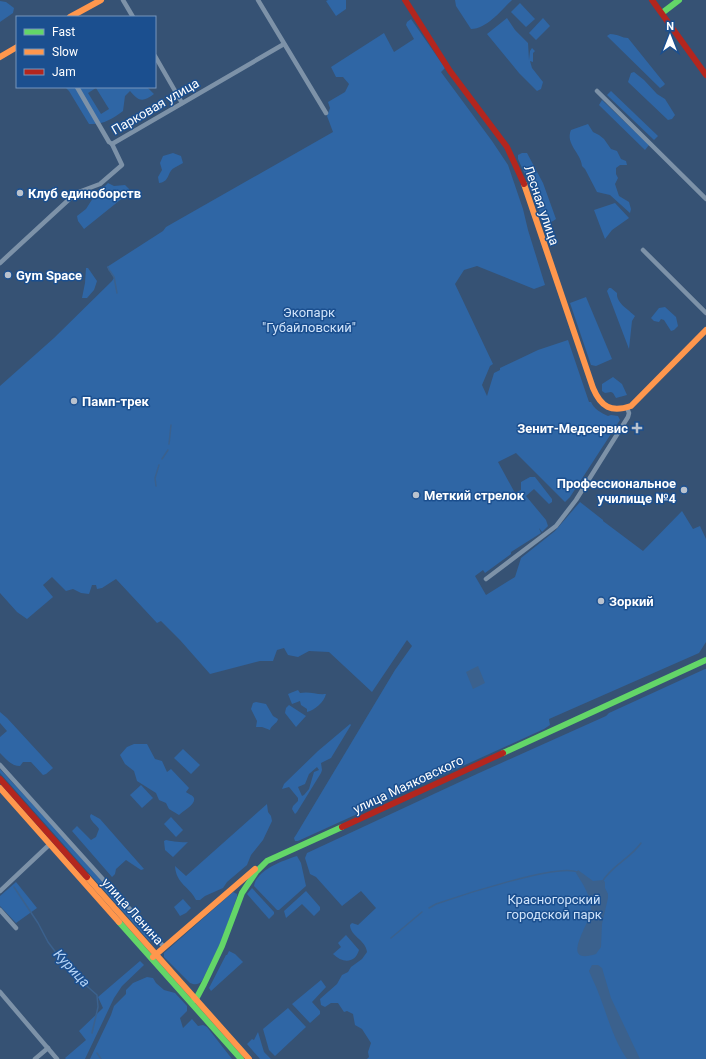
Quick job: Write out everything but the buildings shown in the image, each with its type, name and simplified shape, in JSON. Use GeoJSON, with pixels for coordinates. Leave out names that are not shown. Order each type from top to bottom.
{"type":"FeatureCollection","features":[{"type":"Feature","properties":{"kind":"street"},"geometry":{"type":"LineString","coordinates":[[72,16],[101,0]]}},
{"type":"Feature","properties":{"kind":"street"},"geometry":{"type":"LineString","coordinates":[[123,0],[132,16]]}},
{"type":"Feature","properties":{"kind":"street"},"geometry":{"type":"LineString","coordinates":[[258,0],[326,113]]}},
{"type":"Feature","properties":{"kind":"street","name":"Лесная улица"},"geometry":{"type":"LineString","coordinates":[[405,0],[450,71],[502,140],[516,165],[527,190],[597,397],[602,404],[609,408],[620,410],[627,408]]}},
{"type":"Feature","properties":{"kind":"street"},"geometry":{"type":"LineString","coordinates":[[652,0],[706,75]]}},
{"type":"Feature","properties":{"kind":"street"},"geometry":{"type":"LineString","coordinates":[[662,14],[679,0]]}},
{"type":"Feature","properties":{"kind":"street","name":"Парковая улица"},"geometry":{"type":"LineString","coordinates":[[0,263],[76,193],[100,184],[122,165],[112,144],[284,44]]}},
{"type":"Feature","properties":{"kind":"street"},"geometry":{"type":"LineString","coordinates":[[0,57],[16,48]]}},
{"type":"Feature","properties":{"kind":"street"},"geometry":{"type":"LineString","coordinates":[[156,58],[182,103]]}},
{"type":"Feature","properties":{"kind":"street"},"geometry":{"type":"LineString","coordinates":[[78,88],[112,144]]}},
{"type":"Feature","properties":{"kind":"street"},"geometry":{"type":"LineString","coordinates":[[597,91],[706,199]]}},
{"type":"Feature","properties":{"kind":"street"},"geometry":{"type":"LineString","coordinates":[[643,250],[706,313]]}},
{"type":"Feature","properties":{"kind":"street"},"geometry":{"type":"LineString","coordinates":[[486,579],[552,530],[560,521],[588,481],[628,417],[629,413],[627,408],[636,402],[706,330]]}},
{"type":"Feature","properties":{"kind":"street","name":"улица Маяковского"},"geometry":{"type":"LineString","coordinates":[[194,1000],[204,984],[222,946],[240,898],[248,883],[266,861],[706,660]]}},
{"type":"Feature","properties":{"kind":"street"},"geometry":{"type":"LineString","coordinates":[[0,765],[164,947]]}},
{"type":"Feature","properties":{"kind":"street","name":"улица Ленина"},"geometry":{"type":"LineString","coordinates":[[0,779],[154,956]]}},
{"type":"Feature","properties":{"kind":"street","name":"улица Ленина"},"geometry":{"type":"LineString","coordinates":[[0,788],[249,1059]]}},
{"type":"Feature","properties":{"kind":"street"},"geometry":{"type":"LineString","coordinates":[[0,891],[50,844]]}},
{"type":"Feature","properties":{"kind":"street"},"geometry":{"type":"LineString","coordinates":[[154,956],[230,889],[266,861]]}},
{"type":"Feature","properties":{"kind":"street"},"geometry":{"type":"LineString","coordinates":[[230,889],[236,890],[240,898]]}},
{"type":"Feature","properties":{"kind":"street"},"geometry":{"type":"LineString","coordinates":[[0,910],[16,928]]}},
{"type":"Feature","properties":{"kind":"street"},"geometry":{"type":"LineString","coordinates":[[0,992],[57,1059]]}},
{"type":"Feature","properties":{"kind":"street","name":"улица Ленина"},"geometry":{"type":"LineString","coordinates":[[194,1000],[241,1059]]}},
{"type":"Feature","properties":{"kind":"street"},"geometry":{"type":"LineString","coordinates":[[35,1059],[48,1048]]}},
{"type":"Feature","properties":{"kind":"green space"},"geometry":{"type":"Polygon","coordinates":[[[346,0],[346,9],[336,16],[326,1],[346,0]]]}},
{"type":"Feature","properties":{"kind":"green space"},"geometry":{"type":"Polygon","coordinates":[[[455,0],[512,0],[483,26],[471,29],[456,6],[455,0]]]}},
{"type":"Feature","properties":{"kind":"green space"},"geometry":{"type":"Polygon","coordinates":[[[0,1],[6,2],[14,8],[13,13],[0,22],[0,1]]]}},
{"type":"Feature","properties":{"kind":"green space"},"geometry":{"type":"Polygon","coordinates":[[[520,3],[535,19],[526,27],[511,12],[520,3]]]}},
{"type":"Feature","properties":{"kind":"green space"},"geometry":{"type":"Polygon","coordinates":[[[507,18],[515,30],[528,43],[529,60],[530,51],[532,48],[535,51],[533,53],[533,62],[530,61],[532,68],[543,82],[541,89],[537,91],[519,73],[487,34],[507,18]]]}},
{"type":"Feature","properties":{"kind":"green space"},"geometry":{"type":"Polygon","coordinates":[[[543,18],[550,26],[536,40],[529,33],[543,18]]]}},
{"type":"Feature","properties":{"kind":"green space","name":"Экопарк \"Губайловский\""},"geometry":{"type":"Polygon","coordinates":[[[411,19],[445,68],[441,72],[508,165],[523,209],[545,285],[534,289],[477,266],[464,270],[455,284],[493,364],[490,366],[482,385],[487,396],[494,373],[500,370],[500,368],[538,350],[568,340],[589,402],[591,402],[600,412],[608,416],[618,416],[620,420],[570,497],[565,502],[516,453],[498,462],[515,493],[521,490],[521,482],[530,477],[535,477],[552,499],[552,502],[549,504],[534,489],[526,496],[546,520],[548,526],[542,532],[539,528],[541,533],[511,552],[511,554],[485,573],[483,570],[475,576],[486,595],[515,577],[521,558],[555,531],[580,502],[643,551],[682,511],[693,529],[700,526],[706,539],[706,642],[699,653],[549,719],[550,725],[544,729],[298,841],[295,841],[294,838],[395,670],[412,646],[407,640],[372,692],[329,652],[309,651],[298,657],[288,655],[284,648],[277,650],[273,661],[260,661],[210,674],[180,640],[161,621],[157,623],[116,579],[102,588],[97,589],[96,585],[92,585],[89,594],[81,593],[73,589],[66,591],[52,577],[43,585],[53,597],[27,619],[17,612],[0,593],[0,386],[54,338],[112,281],[114,278],[107,267],[163,231],[166,227],[333,132],[327,116],[330,108],[328,102],[345,92],[349,84],[343,77],[336,77],[331,67],[384,33],[394,52],[414,39],[406,25],[411,19]]]}},
{"type":"Feature","properties":{"kind":"green space"},"geometry":{"type":"Polygon","coordinates":[[[610,34],[628,38],[665,84],[660,88],[607,36],[610,34]]]}},
{"type":"Feature","properties":{"kind":"green space"},"geometry":{"type":"Polygon","coordinates":[[[634,72],[657,94],[665,99],[675,115],[672,119],[668,120],[628,82],[631,73],[634,72]]]}},
{"type":"Feature","properties":{"kind":"green space"},"geometry":{"type":"Polygon","coordinates":[[[66,88],[96,88],[148,88],[154,94],[141,100],[130,91],[125,96],[123,111],[107,121],[99,124],[89,124],[66,88]],[[96,88],[88,93],[101,114],[109,109],[96,88]]]}},
{"type":"Feature","properties":{"kind":"green space"},"geometry":{"type":"Polygon","coordinates":[[[611,91],[658,136],[654,140],[607,95],[611,91]]]}},
{"type":"Feature","properties":{"kind":"green space"},"geometry":{"type":"Polygon","coordinates":[[[602,100],[649,145],[645,150],[599,105],[602,100]]]}},
{"type":"Feature","properties":{"kind":"green space"},"geometry":{"type":"Polygon","coordinates":[[[588,124],[593,132],[604,139],[611,149],[617,151],[621,159],[626,161],[627,165],[620,165],[616,168],[618,178],[615,184],[619,196],[629,202],[631,209],[630,213],[610,195],[597,192],[582,166],[570,140],[570,135],[571,130],[588,124]]]}},
{"type":"Feature","properties":{"kind":"green space"},"geometry":{"type":"Polygon","coordinates":[[[173,153],[181,156],[183,163],[175,167],[170,172],[165,181],[159,183],[158,177],[162,170],[160,163],[163,156],[173,153]]]}},
{"type":"Feature","properties":{"kind":"green space"},"geometry":{"type":"Polygon","coordinates":[[[527,153],[543,183],[556,219],[551,222],[543,222],[518,159],[518,155],[527,153]]]}},
{"type":"Feature","properties":{"kind":"green space"},"geometry":{"type":"Polygon","coordinates":[[[108,183],[114,186],[125,185],[130,192],[84,229],[78,221],[77,216],[86,209],[93,198],[108,183]]]}},
{"type":"Feature","properties":{"kind":"green space"},"geometry":{"type":"Polygon","coordinates":[[[615,203],[629,218],[612,230],[605,239],[594,210],[615,203]]]}},
{"type":"Feature","properties":{"kind":"green space"},"geometry":{"type":"Polygon","coordinates":[[[86,268],[88,268],[97,281],[94,290],[87,298],[82,298],[85,283],[86,268]]]}},
{"type":"Feature","properties":{"kind":"green space"},"geometry":{"type":"Polygon","coordinates":[[[609,288],[617,293],[620,303],[635,316],[632,321],[629,349],[607,291],[609,288]]]}},
{"type":"Feature","properties":{"kind":"green space"},"geometry":{"type":"Polygon","coordinates":[[[586,297],[612,359],[596,366],[591,365],[570,303],[586,297]]]}},
{"type":"Feature","properties":{"kind":"green space"},"geometry":{"type":"Polygon","coordinates":[[[665,307],[676,317],[678,326],[671,331],[664,320],[661,319],[659,322],[654,321],[651,318],[659,308],[665,307]]]}},
{"type":"Feature","properties":{"kind":"green space"},"geometry":{"type":"Polygon","coordinates":[[[613,377],[622,384],[627,395],[616,398],[611,392],[605,393],[602,391],[602,384],[613,377]]]}},
{"type":"Feature","properties":{"kind":"green space","name":"Красногорский городской парк"},"geometry":{"type":"Polygon","coordinates":[[[705,669],[706,1059],[367,1059],[369,1057],[368,1052],[371,1043],[362,1029],[355,1025],[353,1014],[347,1011],[344,1012],[338,1003],[331,1003],[325,1007],[321,1005],[320,999],[337,984],[342,975],[348,972],[351,967],[362,959],[367,952],[364,944],[353,932],[350,925],[352,923],[358,925],[376,908],[361,891],[342,906],[316,877],[310,874],[305,858],[307,853],[705,669]]]}},
{"type":"Feature","properties":{"kind":"green space"},"geometry":{"type":"Polygon","coordinates":[[[298,690],[300,693],[307,692],[326,694],[319,705],[307,712],[307,709],[301,705],[300,701],[292,704],[288,694],[298,690]]]}},
{"type":"Feature","properties":{"kind":"green space"},"geometry":{"type":"Polygon","coordinates":[[[256,702],[266,704],[273,716],[278,719],[270,730],[262,727],[256,727],[257,721],[251,709],[253,703],[256,702]]]}},
{"type":"Feature","properties":{"kind":"green space"},"geometry":{"type":"Polygon","coordinates":[[[289,705],[306,716],[296,727],[285,713],[286,708],[289,705]]]}},
{"type":"Feature","properties":{"kind":"green space"},"geometry":{"type":"Polygon","coordinates":[[[0,712],[53,768],[46,774],[43,775],[31,762],[23,762],[20,766],[14,765],[0,753],[0,737],[7,731],[0,723],[0,712]]]}},
{"type":"Feature","properties":{"kind":"green space"},"geometry":{"type":"Polygon","coordinates":[[[350,724],[351,725],[331,758],[321,763],[321,773],[295,814],[292,809],[298,801],[298,798],[289,787],[282,789],[284,784],[318,751],[350,724]],[[317,767],[309,774],[305,784],[298,787],[302,796],[309,789],[314,772],[319,770],[317,767]]]}},
{"type":"Feature","properties":{"kind":"green space"},"geometry":{"type":"Polygon","coordinates":[[[134,744],[147,744],[155,759],[162,761],[167,772],[171,769],[189,788],[186,792],[192,795],[194,801],[179,815],[169,809],[166,803],[159,800],[156,793],[137,781],[134,771],[125,764],[120,755],[127,747],[134,744]]]}},
{"type":"Feature","properties":{"kind":"green space"},"geometry":{"type":"Polygon","coordinates":[[[183,749],[200,765],[191,774],[174,758],[183,749]]]}},
{"type":"Feature","properties":{"kind":"green space"},"geometry":{"type":"Polygon","coordinates":[[[0,769],[64,838],[149,935],[147,936],[151,941],[150,942],[0,773],[0,769]]]}},
{"type":"Feature","properties":{"kind":"green space"},"geometry":{"type":"Polygon","coordinates":[[[141,785],[153,798],[142,808],[130,795],[141,785]]]}},
{"type":"Feature","properties":{"kind":"green space"},"geometry":{"type":"Polygon","coordinates":[[[267,804],[268,812],[272,821],[263,840],[251,855],[247,865],[227,882],[223,888],[205,896],[200,900],[196,900],[178,877],[175,866],[186,876],[267,804]]]}},
{"type":"Feature","properties":{"kind":"green space"},"geometry":{"type":"Polygon","coordinates":[[[91,814],[100,819],[144,869],[141,870],[126,860],[116,869],[115,874],[112,877],[72,831],[77,826],[91,840],[96,837],[99,829],[91,820],[91,814]]]}},
{"type":"Feature","properties":{"kind":"green space"},"geometry":{"type":"Polygon","coordinates":[[[171,817],[183,830],[176,837],[164,824],[171,817]]]}},
{"type":"Feature","properties":{"kind":"green space"},"geometry":{"type":"Polygon","coordinates":[[[164,841],[188,842],[173,857],[165,850],[164,841]]]}},
{"type":"Feature","properties":{"kind":"green space"},"geometry":{"type":"Polygon","coordinates":[[[297,856],[301,863],[306,886],[279,910],[277,910],[254,886],[256,880],[271,866],[297,856]]]}},
{"type":"Feature","properties":{"kind":"green space"},"geometry":{"type":"Polygon","coordinates":[[[16,882],[37,908],[16,923],[0,906],[0,896],[16,882]]]}},
{"type":"Feature","properties":{"kind":"green space"},"geometry":{"type":"Polygon","coordinates":[[[252,888],[274,912],[269,919],[247,894],[252,888]]]}},
{"type":"Feature","properties":{"kind":"green space"},"geometry":{"type":"Polygon","coordinates":[[[306,891],[320,907],[320,910],[314,916],[302,904],[286,918],[284,911],[306,891]]]}},
{"type":"Feature","properties":{"kind":"green space"},"geometry":{"type":"Polygon","coordinates":[[[233,892],[237,894],[237,897],[221,942],[202,981],[196,984],[190,983],[164,957],[164,953],[233,892]]]}},
{"type":"Feature","properties":{"kind":"green space"},"geometry":{"type":"Polygon","coordinates":[[[183,899],[191,908],[180,916],[174,907],[183,899]]]}},
{"type":"Feature","properties":{"kind":"green space"},"geometry":{"type":"Polygon","coordinates":[[[346,935],[359,950],[355,958],[348,961],[340,959],[333,954],[341,947],[338,943],[346,935]]]}},
{"type":"Feature","properties":{"kind":"green space"},"geometry":{"type":"Polygon","coordinates":[[[229,951],[235,954],[243,962],[211,991],[209,988],[229,951]]]}},
{"type":"Feature","properties":{"kind":"green space"},"geometry":{"type":"Polygon","coordinates":[[[140,961],[144,965],[122,986],[114,998],[85,1059],[66,1059],[65,1058],[86,1040],[79,1031],[103,1008],[98,997],[140,961]]]}},
{"type":"Feature","properties":{"kind":"green space"},"geometry":{"type":"Polygon","coordinates":[[[147,977],[153,978],[164,990],[175,993],[187,1006],[187,1011],[180,1018],[183,1028],[192,1019],[198,1026],[203,1025],[207,1027],[232,1059],[90,1059],[114,1006],[126,994],[126,990],[133,983],[147,977]]]}},
{"type":"Feature","properties":{"kind":"green space"},"geometry":{"type":"Polygon","coordinates":[[[321,980],[326,987],[312,1002],[320,1011],[320,1014],[310,1023],[292,1004],[321,980]]]}},
{"type":"Feature","properties":{"kind":"green space"},"geometry":{"type":"Polygon","coordinates":[[[288,1008],[306,1027],[275,1056],[269,1050],[263,1029],[288,1008]]]}},
{"type":"Feature","properties":{"kind":"green space"},"geometry":{"type":"Polygon","coordinates":[[[258,1032],[264,1052],[271,1059],[260,1059],[247,1044],[252,1039],[254,1040],[258,1032]]]}},
{"type":"Feature","properties":{"kind":"shaded area"},"geometry":{"type":"Polygon","coordinates":[[[478,666],[485,683],[473,689],[466,672],[478,666]]]}},
{"type":"Feature","properties":{"kind":"shaded area"},"geometry":{"type":"Polygon","coordinates":[[[578,870],[593,881],[603,880],[605,882],[605,888],[608,894],[602,924],[601,947],[596,954],[585,956],[579,954],[577,949],[591,910],[591,905],[586,890],[576,873],[578,870]]]}},
{"type":"Feature","properties":{"kind":"shaded area"},"geometry":{"type":"Polygon","coordinates":[[[592,965],[598,965],[602,968],[611,998],[640,1059],[627,1059],[621,1050],[589,971],[592,965]]]}},
{"type":"Feature","properties":{"kind":"waterway"},"geometry":{"type":"LineString","coordinates":[[110,271],[114,277],[117,293]]}},
{"type":"Feature","properties":{"kind":"waterway"},"geometry":{"type":"LineString","coordinates":[[169,444],[171,425]]}},
{"type":"Feature","properties":{"kind":"waterway"},"geometry":{"type":"LineString","coordinates":[[162,459],[168,450]]}},
{"type":"Feature","properties":{"kind":"waterway"},"geometry":{"type":"LineString","coordinates":[[156,486],[155,478],[159,465]]}},
{"type":"Feature","properties":{"kind":"waterway"},"geometry":{"type":"LineString","coordinates":[[602,882],[610,871],[632,853],[641,843]]}},
{"type":"Feature","properties":{"kind":"waterway"},"geometry":{"type":"LineString","coordinates":[[429,908],[465,894],[531,876],[567,870],[577,872]]}},
{"type":"Feature","properties":{"kind":"waterway","name":"Курица"},"geometry":{"type":"LineString","coordinates":[[14,887],[57,954],[72,973],[97,995],[98,1007],[92,1033]]}},
{"type":"Feature","properties":{"kind":"waterway"},"geometry":{"type":"LineString","coordinates":[[391,938],[422,912]]}},
{"type":"Feature","properties":{"kind":"waterway","name":"Курица"},"geometry":{"type":"LineString","coordinates":[[97,1053],[101,1059]]}},
{"type":"Feature","properties":{"kind":"traffic: fast"},"geometry":{"type":"LineString","coordinates":[[662,13],[679,0]]}},
{"type":"Feature","properties":{"kind":"traffic: fast"},"geometry":{"type":"LineString","coordinates":[[503,753],[706,660]]}},
{"type":"Feature","properties":{"kind":"traffic: fast"},"geometry":{"type":"LineString","coordinates":[[193,1001],[196,999],[204,984],[222,946],[242,893],[256,872],[267,861],[342,827]]}},
{"type":"Feature","properties":{"kind":"traffic: fast"},"geometry":{"type":"LineString","coordinates":[[119,922],[241,1059]]}},
{"type":"Feature","properties":{"kind":"traffic: slow"},"geometry":{"type":"LineString","coordinates":[[72,16],[101,0]]}},
{"type":"Feature","properties":{"kind":"traffic: slow"},"geometry":{"type":"LineString","coordinates":[[0,57],[16,48]]}},
{"type":"Feature","properties":{"kind":"traffic: slow"},"geometry":{"type":"LineString","coordinates":[[524,184],[593,388],[603,404],[608,407],[618,409],[631,406],[706,330]]}},
{"type":"Feature","properties":{"kind":"traffic: slow"},"geometry":{"type":"LineString","coordinates":[[0,788],[119,922]]}},
{"type":"Feature","properties":{"kind":"traffic: slow"},"geometry":{"type":"LineString","coordinates":[[153,957],[255,869]]}},
{"type":"Feature","properties":{"kind":"traffic: slow"},"geometry":{"type":"LineString","coordinates":[[87,877],[249,1059]]}},
{"type":"Feature","properties":{"kind":"traffic: jam"},"geometry":{"type":"LineString","coordinates":[[405,0],[450,71],[507,147],[524,184]]}},
{"type":"Feature","properties":{"kind":"traffic: jam"},"geometry":{"type":"LineString","coordinates":[[652,0],[706,75]]}},
{"type":"Feature","properties":{"kind":"traffic: jam"},"geometry":{"type":"LineString","coordinates":[[342,827],[503,753]]}},
{"type":"Feature","properties":{"kind":"traffic: jam"},"geometry":{"type":"LineString","coordinates":[[0,779],[87,877]]}},
{"type":"Feature","properties":{"kind":"place","name":"Клуб единоборств"},"geometry":{"type":"Point","coordinates":[20,193]}},
{"type":"Feature","properties":{"kind":"place","name":"Gym Space"},"geometry":{"type":"Point","coordinates":[8,275]}},
{"type":"Feature","properties":{"kind":"place","name":"Памп-трек"},"geometry":{"type":"Point","coordinates":[74,401]}},
{"type":"Feature","properties":{"kind":"place","name":"Зенит-Медсервис"},"geometry":{"type":"Point","coordinates":[637,428]}},
{"type":"Feature","properties":{"kind":"place","name":"Профессиональное училище №4"},"geometry":{"type":"Point","coordinates":[684,490]}},
{"type":"Feature","properties":{"kind":"place","name":"Меткий стрелок"},"geometry":{"type":"Point","coordinates":[416,495]}},
{"type":"Feature","properties":{"kind":"place","name":"Зоркий"},"geometry":{"type":"Point","coordinates":[601,601]}}]}
